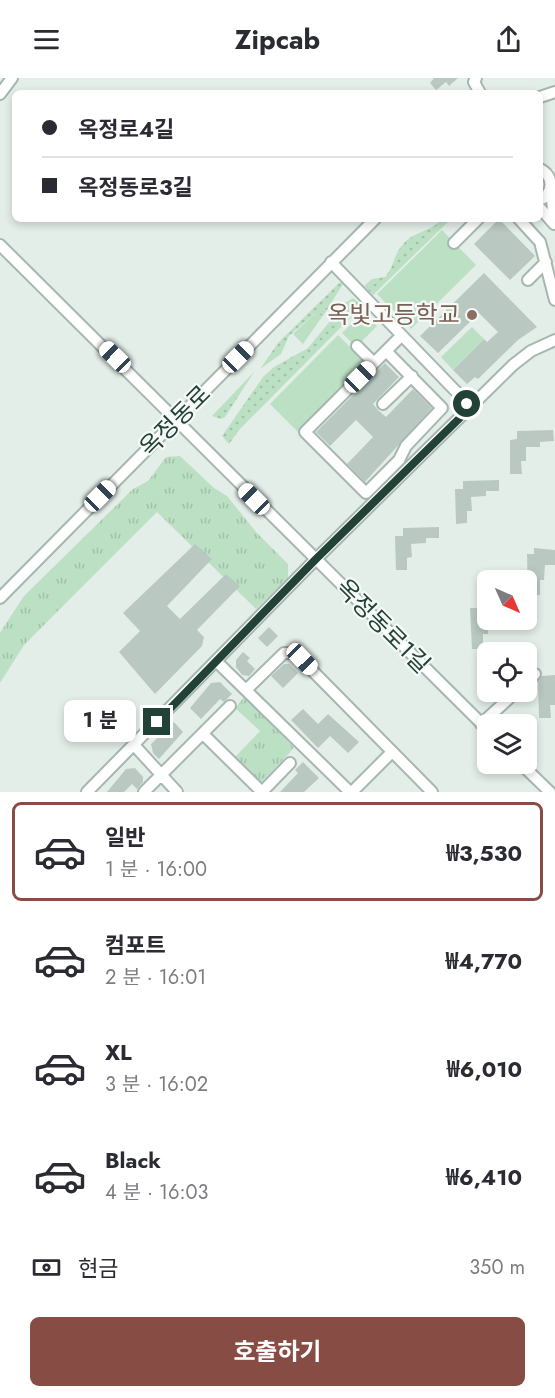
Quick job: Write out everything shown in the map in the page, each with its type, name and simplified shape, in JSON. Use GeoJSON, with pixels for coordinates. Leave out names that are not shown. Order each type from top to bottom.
{"type":"FeatureCollection","features":[{"type":"Feature","properties":{"kind":"street"},"geometry":{"type":"LineString","coordinates":[[0,94],[12,78]]}},
{"type":"Feature","properties":{"kind":"street"},"geometry":{"type":"LineString","coordinates":[[543,171],[548,175],[551,185],[554,227]]}},
{"type":"Feature","properties":{"kind":"street"},"geometry":{"type":"LineString","coordinates":[[543,198],[547,195],[551,185]]}},
{"type":"Feature","properties":{"kind":"street"},"geometry":{"type":"LineString","coordinates":[[543,212],[554,227]]}},
{"type":"Feature","properties":{"kind":"street","name":"옥정동로"},"geometry":{"type":"LineString","coordinates":[[0,598],[372,222]]}},
{"type":"Feature","properties":{"kind":"street"},"geometry":{"type":"LineString","coordinates":[[454,243],[475,222]]}},
{"type":"Feature","properties":{"kind":"street"},"geometry":{"type":"LineString","coordinates":[[522,222],[537,237],[555,300]]}},
{"type":"Feature","properties":{"kind":"street","name":"옥정동로1길"},"geometry":{"type":"LineString","coordinates":[[0,245],[477,720]]}},
{"type":"Feature","properties":{"kind":"street"},"geometry":{"type":"LineString","coordinates":[[331,262],[471,407]]}},
{"type":"Feature","properties":{"kind":"street"},"geometry":{"type":"LineString","coordinates":[[528,280],[546,262]]}},
{"type":"Feature","properties":{"kind":"street"},"geometry":{"type":"LineString","coordinates":[[386,351],[442,406],[441,411],[404,449],[399,460],[366,493],[302,429],[367,360],[386,351],[401,336]]}},
{"type":"Feature","properties":{"kind":"street"},"geometry":{"type":"LineString","coordinates":[[87,792],[316,559],[471,407],[524,357],[555,340]]}},
{"type":"Feature","properties":{"kind":"street"},"geometry":{"type":"LineString","coordinates":[[357,346],[367,360]]}},
{"type":"Feature","properties":{"kind":"street"},"geometry":{"type":"LineString","coordinates":[[383,404],[412,376]]}},
{"type":"Feature","properties":{"kind":"street"},"geometry":{"type":"LineString","coordinates":[[425,428],[437,441]]}},
{"type":"Feature","properties":{"kind":"street"},"geometry":{"type":"LineString","coordinates":[[247,689],[276,658],[289,651],[295,653],[432,792]]}},
{"type":"Feature","properties":{"kind":"street"},"geometry":{"type":"LineString","coordinates":[[216,661],[351,792],[392,752]]}},
{"type":"Feature","properties":{"kind":"street"},"geometry":{"type":"LineString","coordinates":[[496,714],[507,702]]}},
{"type":"Feature","properties":{"kind":"street"},"geometry":{"type":"LineString","coordinates":[[144,792],[230,706]]}},
{"type":"Feature","properties":{"kind":"street"},"geometry":{"type":"LineString","coordinates":[[203,734],[262,792],[290,763]]}},
{"type":"Feature","properties":{"kind":"street"},"geometry":{"type":"LineString","coordinates":[[134,745],[177,792]]}},
{"type":"Feature","properties":{"kind":"street"},"geometry":{"type":"LineString","coordinates":[[531,774],[550,792]]}},
{"type":"Feature","properties":{"kind":"green space"},"geometry":{"type":"Polygon","coordinates":[[[439,222],[448,222],[373,295],[364,286],[372,279],[385,277],[406,241],[439,222]]]}},
{"type":"Feature","properties":{"kind":"green space"},"geometry":{"type":"Polygon","coordinates":[[[442,230],[476,265],[411,329],[377,294],[442,230]]]}},
{"type":"Feature","properties":{"kind":"green space"},"geometry":{"type":"Polygon","coordinates":[[[340,282],[343,284],[323,316],[314,314],[289,336],[281,354],[260,369],[278,343],[340,282]]]}},
{"type":"Feature","properties":{"kind":"green space"},"geometry":{"type":"Polygon","coordinates":[[[353,298],[362,306],[240,429],[229,444],[222,436],[263,377],[274,367],[308,348],[345,303],[353,298]]]}},
{"type":"Feature","properties":{"kind":"green space"},"geometry":{"type":"Polygon","coordinates":[[[363,312],[377,326],[356,347],[342,333],[363,312]]]}},
{"type":"Feature","properties":{"kind":"green space"},"geometry":{"type":"Polygon","coordinates":[[[318,314],[322,317],[303,344],[293,334],[313,315],[318,314]]]}},
{"type":"Feature","properties":{"kind":"green space"},"geometry":{"type":"Polygon","coordinates":[[[472,327],[484,339],[453,370],[441,357],[472,327]]]}},
{"type":"Feature","properties":{"kind":"green space"},"geometry":{"type":"Polygon","coordinates":[[[338,335],[366,363],[298,432],[270,404],[338,335]]]}},
{"type":"Feature","properties":{"kind":"green space"},"geometry":{"type":"Polygon","coordinates":[[[254,372],[225,417],[221,419],[212,416],[254,372]]]}},
{"type":"Feature","properties":{"kind":"green space"},"geometry":{"type":"Polygon","coordinates":[[[180,456],[214,488],[227,496],[257,533],[288,564],[288,578],[256,609],[157,512],[24,645],[0,683],[0,633],[24,596],[133,489],[148,481],[166,457],[180,456]]]}},
{"type":"Feature","properties":{"kind":"green space"},"geometry":{"type":"Polygon","coordinates":[[[245,696],[294,748],[261,783],[235,757],[260,731],[235,708],[245,696]]]}},
{"type":"Feature","properties":{"kind":"building"},"geometry":{"type":"Polygon","coordinates":[[[434,78],[458,78],[449,86],[446,82],[436,90],[430,83],[434,78]]]}},
{"type":"Feature","properties":{"kind":"building"},"geometry":{"type":"Polygon","coordinates":[[[496,222],[502,222],[535,256],[510,280],[474,244],[496,222]]]}},
{"type":"Feature","properties":{"kind":"building"},"geometry":{"type":"Polygon","coordinates":[[[484,273],[537,327],[518,340],[478,379],[475,377],[467,384],[453,370],[484,339],[487,342],[498,332],[479,313],[438,353],[420,336],[484,273]]]}},
{"type":"Feature","properties":{"kind":"building"},"geometry":{"type":"Polygon","coordinates":[[[385,363],[399,377],[373,404],[378,410],[386,417],[413,389],[432,408],[365,482],[347,464],[373,437],[356,420],[330,446],[316,432],[385,363]]]}},
{"type":"Feature","properties":{"kind":"building"},"geometry":{"type":"Polygon","coordinates":[[[553,430],[554,441],[540,442],[540,447],[526,447],[526,461],[521,461],[522,474],[510,474],[510,440],[517,439],[517,431],[553,430]]]}},
{"type":"Feature","properties":{"kind":"building"},"geometry":{"type":"Polygon","coordinates":[[[499,480],[499,491],[486,491],[486,496],[471,497],[472,511],[467,511],[467,523],[456,524],[455,489],[463,489],[463,481],[499,480]]]}},
{"type":"Feature","properties":{"kind":"building"},"geometry":{"type":"Polygon","coordinates":[[[439,527],[439,538],[426,538],[426,543],[411,544],[412,557],[407,558],[407,570],[396,570],[395,536],[403,536],[403,528],[439,527]]]}},
{"type":"Feature","properties":{"kind":"building"},"geometry":{"type":"Polygon","coordinates":[[[195,544],[212,559],[167,606],[180,619],[226,574],[240,586],[197,630],[204,637],[202,646],[155,694],[119,652],[140,631],[123,613],[195,544]]]}},
{"type":"Feature","properties":{"kind":"building"},"geometry":{"type":"Polygon","coordinates":[[[534,548],[555,550],[555,565],[545,565],[544,580],[540,580],[540,595],[537,595],[537,570],[527,570],[527,554],[534,554],[534,548]]]}},
{"type":"Feature","properties":{"kind":"building"},"geometry":{"type":"Polygon","coordinates":[[[470,608],[477,608],[477,630],[488,630],[488,634],[483,634],[483,642],[477,642],[477,649],[472,649],[470,608]]]}},
{"type":"Feature","properties":{"kind":"building"},"geometry":{"type":"Polygon","coordinates":[[[269,627],[278,636],[267,647],[258,638],[269,627]]]}},
{"type":"Feature","properties":{"kind":"building"},"geometry":{"type":"Polygon","coordinates":[[[243,652],[250,658],[247,661],[255,669],[249,676],[242,675],[236,667],[236,660],[243,652]]]}},
{"type":"Feature","properties":{"kind":"building"},"geometry":{"type":"Polygon","coordinates":[[[284,664],[289,664],[298,673],[283,688],[271,676],[284,664]]]}},
{"type":"Feature","properties":{"kind":"building"},"geometry":{"type":"Polygon","coordinates":[[[555,675],[555,705],[550,705],[551,718],[539,718],[538,681],[542,676],[555,675]]]}},
{"type":"Feature","properties":{"kind":"building"},"geometry":{"type":"Polygon","coordinates":[[[220,682],[232,694],[224,702],[220,699],[201,719],[190,708],[211,683],[220,682]]]}},
{"type":"Feature","properties":{"kind":"building"},"geometry":{"type":"Polygon","coordinates":[[[303,709],[318,724],[328,714],[359,742],[348,753],[330,736],[318,748],[291,720],[303,709]]]}},
{"type":"Feature","properties":{"kind":"building"},"geometry":{"type":"Polygon","coordinates":[[[174,722],[183,732],[159,759],[153,753],[151,744],[174,722]]]}},
{"type":"Feature","properties":{"kind":"building"},"geometry":{"type":"Polygon","coordinates":[[[303,762],[319,778],[304,792],[280,792],[298,773],[295,770],[303,762]]]}},
{"type":"Feature","properties":{"kind":"building"},"geometry":{"type":"Polygon","coordinates":[[[135,768],[143,777],[143,782],[137,789],[132,784],[124,792],[107,792],[126,769],[135,768]]]}},
{"type":"Feature","properties":{"kind":"place","name":"옥빛고등학교"},"geometry":{"type":"Point","coordinates":[472,315]}},
{"type":"Feature","properties":{"kind":"route"},"geometry":{"type":"LineString","coordinates":[[157,722],[316,559],[471,407],[467,404]]}}]}
